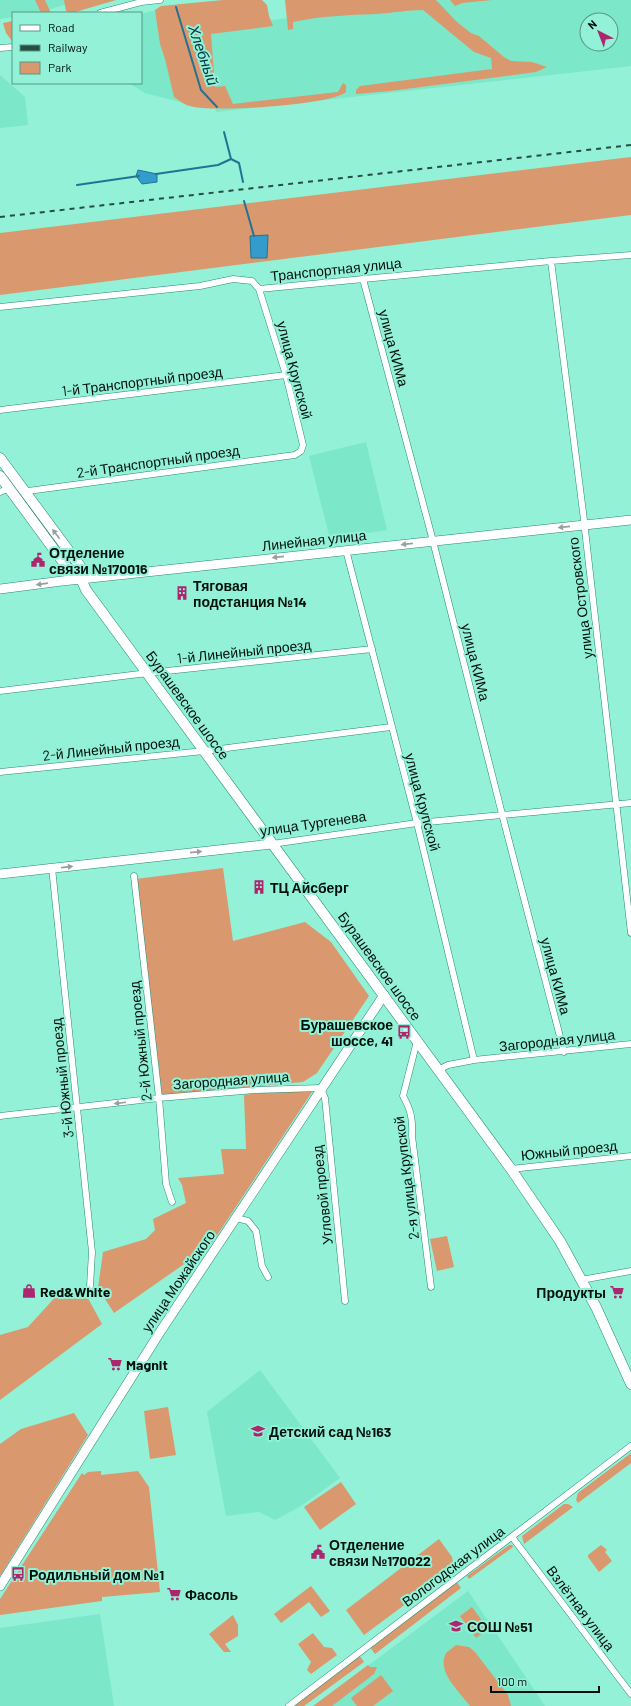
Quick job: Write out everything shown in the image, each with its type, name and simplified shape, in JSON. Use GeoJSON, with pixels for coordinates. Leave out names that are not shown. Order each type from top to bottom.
{"type":"FeatureCollection","features":[{"type":"Feature","properties":{"kind":"main road","name":"Бурашевское шоссе"},"geometry":{"type":"LineString","coordinates":[[0,458],[80,566],[81,579],[86,590],[511,1169],[560,1241],[596,1306],[631,1384]]}},
{"type":"Feature","properties":{"kind":"main road","name":"Бурашевское шоссе"},"geometry":{"type":"LineString","coordinates":[[0,476],[4,490],[72,574],[81,579]]}},
{"type":"Feature","properties":{"kind":"street"},"geometry":{"type":"LineString","coordinates":[[104,12],[141,2],[160,0]]}},
{"type":"Feature","properties":{"kind":"street"},"geometry":{"type":"LineString","coordinates":[[0,48],[12,47]]}},
{"type":"Feature","properties":{"kind":"street","name":"Транспортная улица"},"geometry":{"type":"LineString","coordinates":[[0,307],[200,286],[233,279],[252,281],[259,289],[551,261],[631,255]]}},
{"type":"Feature","properties":{"kind":"street","name":"улица Островского"},"geometry":{"type":"LineString","coordinates":[[551,261],[584,525],[631,933]]}},
{"type":"Feature","properties":{"kind":"street","name":"улица КИМа"},"geometry":{"type":"LineString","coordinates":[[363,279],[434,541],[502,814],[564,1052]]}},
{"type":"Feature","properties":{"kind":"street","name":"улица Крупской"},"geometry":{"type":"LineString","coordinates":[[259,289],[286,375],[302,445],[301,451],[295,455]]}},
{"type":"Feature","properties":{"kind":"street","name":"1-й Транспортный проезд"},"geometry":{"type":"LineString","coordinates":[[0,410],[286,375]]}},
{"type":"Feature","properties":{"kind":"street","name":"2-й Транспортный проезд"},"geometry":{"type":"LineString","coordinates":[[25,493],[28,491],[295,455]]}},
{"type":"Feature","properties":{"kind":"street","name":"Линейная улица"},"geometry":{"type":"LineString","coordinates":[[0,589],[631,520]]}},
{"type":"Feature","properties":{"kind":"street","name":"улица Крупской"},"geometry":{"type":"LineString","coordinates":[[346,550],[417,823],[474,1060]]}},
{"type":"Feature","properties":{"kind":"street","name":"1-й Линейный проезд"},"geometry":{"type":"LineString","coordinates":[[0,691],[148,673],[372,649]]}},
{"type":"Feature","properties":{"kind":"street","name":"2-й Линейный проезд"},"geometry":{"type":"LineString","coordinates":[[0,772],[204,751],[391,727]]}},
{"type":"Feature","properties":{"kind":"street","name":"улица Тургенева"},"geometry":{"type":"LineString","coordinates":[[0,874],[272,844],[417,823],[631,803]]}},
{"type":"Feature","properties":{"kind":"street","name":"3-й Южный проезд"},"geometry":{"type":"LineString","coordinates":[[52,868],[92,1252],[90,1286]]}},
{"type":"Feature","properties":{"kind":"street","name":"2-й Южный проезд"},"geometry":{"type":"LineString","coordinates":[[134,876],[159,1098],[166,1184],[172,1202]]}},
{"type":"Feature","properties":{"kind":"street","name":"улица Можайского"},"geometry":{"type":"LineString","coordinates":[[0,1586],[160,1332],[384,995]]}},
{"type":"Feature","properties":{"kind":"street","name":"2-я улица Крупской"},"geometry":{"type":"LineString","coordinates":[[417,1041],[403,1096],[410,1108],[413,1121],[412,1136],[431,1286]]}},
{"type":"Feature","properties":{"kind":"street","name":"Загородная улица"},"geometry":{"type":"LineString","coordinates":[[438,1070],[448,1065],[474,1060],[631,1044]]}},
{"type":"Feature","properties":{"kind":"street","name":"Загородная улица"},"geometry":{"type":"LineString","coordinates":[[0,1116],[159,1098],[262,1089],[313,1086],[321,1088]]}},
{"type":"Feature","properties":{"kind":"street","name":"Угловой проезд"},"geometry":{"type":"LineString","coordinates":[[321,1088],[325,1098],[345,1301]]}},
{"type":"Feature","properties":{"kind":"street","name":"Южный проезд"},"geometry":{"type":"LineString","coordinates":[[511,1169],[631,1156]]}},
{"type":"Feature","properties":{"kind":"street"},"geometry":{"type":"LineString","coordinates":[[236,1218],[248,1221],[256,1230],[262,1266],[268,1276]]}},
{"type":"Feature","properties":{"kind":"street"},"geometry":{"type":"LineString","coordinates":[[581,1280],[631,1271]]}},
{"type":"Feature","properties":{"kind":"street","name":"Вологодская улица"},"geometry":{"type":"LineString","coordinates":[[289,1706],[631,1446]]}},
{"type":"Feature","properties":{"kind":"street","name":"Взлётная улица"},"geometry":{"type":"LineString","coordinates":[[512,1536],[631,1694]]}},
{"type":"Feature","properties":{"kind":"shaded area"},"geometry":{"type":"Polygon","coordinates":[[[0,0],[80,0],[38,12],[12,12],[12,17],[0,19],[0,0]]]}},
{"type":"Feature","properties":{"kind":"shaded area"},"geometry":{"type":"Polygon","coordinates":[[[440,0],[631,0],[631,66],[216,112],[206,28],[440,0]]]}},
{"type":"Feature","properties":{"kind":"shaded area"},"geometry":{"type":"Polygon","coordinates":[[[160,9],[180,102],[145,93],[131,84],[142,84],[142,14],[160,9]]]}},
{"type":"Feature","properties":{"kind":"shaded area"},"geometry":{"type":"Polygon","coordinates":[[[0,75],[25,97],[28,125],[0,128],[0,75]]]}},
{"type":"Feature","properties":{"kind":"shaded area"},"geometry":{"type":"Polygon","coordinates":[[[366,442],[387,530],[330,539],[309,456],[366,442]]]}},
{"type":"Feature","properties":{"kind":"shaded area","name":"Детский сад №163"},"geometry":{"type":"Polygon","coordinates":[[[260,1370],[340,1478],[301,1506],[275,1520],[259,1512],[226,1516],[207,1412],[260,1370]]]}},
{"type":"Feature","properties":{"kind":"shaded area","name":"СОШ №51"},"geometry":{"type":"Polygon","coordinates":[[[468,1591],[545,1706],[314,1706],[468,1591]]]}},
{"type":"Feature","properties":{"kind":"shaded area"},"geometry":{"type":"Polygon","coordinates":[[[100,1614],[114,1706],[0,1706],[0,1628],[100,1614]]]}},
{"type":"Feature","properties":{"kind":"green space"},"geometry":{"type":"Polygon","coordinates":[[[35,0],[45,0],[51,12],[41,12],[35,0]]]}},
{"type":"Feature","properties":{"kind":"green space"},"geometry":{"type":"Polygon","coordinates":[[[64,0],[116,0],[75,12],[66,11],[64,0]]]}},
{"type":"Feature","properties":{"kind":"green space"},"geometry":{"type":"Polygon","coordinates":[[[223,0],[262,0],[267,5],[273,26],[211,34],[215,87],[225,86],[233,104],[338,92],[343,83],[346,85],[346,92],[336,97],[319,101],[221,109],[202,108],[184,104],[174,97],[160,44],[155,10],[161,6],[223,0]]]}},
{"type":"Feature","properties":{"kind":"green space"},"geometry":{"type":"Polygon","coordinates":[[[285,0],[436,0],[457,22],[471,33],[479,36],[504,57],[511,61],[532,62],[547,67],[536,72],[356,94],[356,90],[360,86],[492,69],[491,58],[474,52],[423,10],[314,18],[293,22],[293,29],[288,30],[285,0]]]}},
{"type":"Feature","properties":{"kind":"green space"},"geometry":{"type":"Polygon","coordinates":[[[450,0],[492,0],[462,3],[455,6],[450,0]]]}},
{"type":"Feature","properties":{"kind":"green space"},"geometry":{"type":"Polygon","coordinates":[[[12,21],[12,41],[6,33],[3,23],[12,21]]]}},
{"type":"Feature","properties":{"kind":"green space"},"geometry":{"type":"Polygon","coordinates":[[[631,157],[631,215],[0,295],[0,233],[631,157]]]}},
{"type":"Feature","properties":{"kind":"green space"},"geometry":{"type":"Polygon","coordinates":[[[223,868],[233,941],[305,922],[331,942],[369,996],[317,1073],[303,1082],[162,1095],[136,879],[223,868]]]}},
{"type":"Feature","properties":{"kind":"green space"},"geometry":{"type":"Polygon","coordinates":[[[304,1088],[311,1090],[312,1092],[210,1246],[114,1313],[98,1288],[103,1252],[146,1239],[155,1230],[153,1219],[186,1203],[182,1185],[178,1178],[224,1174],[221,1149],[246,1149],[244,1095],[304,1088]]]}},
{"type":"Feature","properties":{"kind":"green space"},"geometry":{"type":"Polygon","coordinates":[[[447,1236],[454,1267],[437,1271],[430,1239],[447,1236]]]}},
{"type":"Feature","properties":{"kind":"green space"},"geometry":{"type":"Polygon","coordinates":[[[84,1291],[102,1324],[0,1400],[0,1335],[28,1327],[59,1293],[84,1291]]]}},
{"type":"Feature","properties":{"kind":"green space"},"geometry":{"type":"Polygon","coordinates":[[[168,1407],[176,1455],[150,1459],[144,1411],[168,1407]]]}},
{"type":"Feature","properties":{"kind":"green space"},"geometry":{"type":"Polygon","coordinates":[[[74,1413],[88,1435],[0,1576],[0,1444],[21,1429],[74,1413]]]}},
{"type":"Feature","properties":{"kind":"green space"},"geometry":{"type":"Polygon","coordinates":[[[631,1453],[631,1463],[578,1503],[576,1500],[578,1493],[631,1453]]]}},
{"type":"Feature","properties":{"kind":"green space"},"geometry":{"type":"Polygon","coordinates":[[[101,1471],[101,1475],[138,1471],[149,1487],[160,1592],[102,1597],[102,1601],[0,1615],[0,1599],[82,1473],[84,1475],[88,1472],[101,1471]]]}},
{"type":"Feature","properties":{"kind":"green space"},"geometry":{"type":"Polygon","coordinates":[[[341,1482],[356,1504],[320,1530],[304,1507],[341,1482]]]}},
{"type":"Feature","properties":{"kind":"green space"},"geometry":{"type":"Polygon","coordinates":[[[564,1504],[568,1504],[573,1507],[524,1544],[522,1536],[564,1504]]]}},
{"type":"Feature","properties":{"kind":"green space"},"geometry":{"type":"Polygon","coordinates":[[[439,1539],[452,1557],[454,1568],[364,1635],[346,1610],[439,1539]]]}},
{"type":"Feature","properties":{"kind":"green space"},"geometry":{"type":"Polygon","coordinates":[[[509,1545],[512,1545],[513,1547],[469,1579],[467,1576],[509,1545]]]}},
{"type":"Feature","properties":{"kind":"green space"},"geometry":{"type":"Polygon","coordinates":[[[601,1545],[607,1550],[605,1552],[612,1561],[599,1572],[588,1555],[601,1545]]]}},
{"type":"Feature","properties":{"kind":"green space"},"geometry":{"type":"Polygon","coordinates":[[[456,1581],[461,1588],[375,1654],[370,1647],[456,1581]]]}},
{"type":"Feature","properties":{"kind":"green space"},"geometry":{"type":"Polygon","coordinates":[[[311,1586],[330,1611],[321,1617],[309,1602],[281,1623],[274,1614],[311,1586]]]}},
{"type":"Feature","properties":{"kind":"green space"},"geometry":{"type":"Polygon","coordinates":[[[472,1607],[488,1629],[476,1638],[460,1616],[472,1607]]]}},
{"type":"Feature","properties":{"kind":"green space"},"geometry":{"type":"Polygon","coordinates":[[[233,1615],[238,1625],[238,1636],[225,1644],[231,1652],[224,1652],[209,1634],[233,1615]]]}},
{"type":"Feature","properties":{"kind":"green space"},"geometry":{"type":"Polygon","coordinates":[[[313,1633],[324,1647],[332,1648],[337,1655],[311,1674],[307,1670],[311,1662],[298,1644],[313,1633]]]}},
{"type":"Feature","properties":{"kind":"green space"},"geometry":{"type":"Polygon","coordinates":[[[456,1645],[469,1647],[475,1652],[508,1695],[511,1706],[470,1706],[450,1681],[444,1667],[446,1653],[456,1645]]]}},
{"type":"Feature","properties":{"kind":"green space"},"geometry":{"type":"Polygon","coordinates":[[[359,1655],[364,1662],[304,1706],[292,1706],[359,1655]]]}},
{"type":"Feature","properties":{"kind":"green space"},"geometry":{"type":"Polygon","coordinates":[[[368,1665],[370,1667],[377,1667],[374,1674],[332,1706],[313,1706],[368,1665]]]}},
{"type":"Feature","properties":{"kind":"green space"},"geometry":{"type":"Polygon","coordinates":[[[381,1675],[393,1691],[373,1706],[357,1706],[351,1698],[381,1675]]]}},
{"type":"Feature","properties":{"kind":"water"},"geometry":{"type":"Polygon","coordinates":[[[138,170],[157,174],[157,182],[142,184],[136,176],[138,170]]]}},
{"type":"Feature","properties":{"kind":"water"},"geometry":{"type":"Polygon","coordinates":[[[268,235],[267,258],[251,258],[250,236],[268,235]]]}},
{"type":"Feature","properties":{"kind":"waterway","name":"Хлебный"},"geometry":{"type":"LineString","coordinates":[[176,7],[201,90],[217,107]]}},
{"type":"Feature","properties":{"kind":"waterway","name":"Хлебный"},"geometry":{"type":"LineString","coordinates":[[224,132],[231,159],[239,163],[243,182]]}},
{"type":"Feature","properties":{"kind":"waterway"},"geometry":{"type":"LineString","coordinates":[[156,174],[218,165],[231,159]]}},
{"type":"Feature","properties":{"kind":"waterway"},"geometry":{"type":"LineString","coordinates":[[77,185],[139,176]]}},
{"type":"Feature","properties":{"kind":"waterway","name":"Хлебный"},"geometry":{"type":"LineString","coordinates":[[244,201],[254,236]]}},
{"type":"Feature","properties":{"kind":"railway"},"geometry":{"type":"LineString","coordinates":[[0,217],[631,145]]}},
{"type":"Feature","properties":{"kind":"place","name":"Отделение связи №170016"},"geometry":{"type":"Point","coordinates":[38,560]}},
{"type":"Feature","properties":{"kind":"place","name":"Тяговая подстанция №14"},"geometry":{"type":"Point","coordinates":[182,593]}},
{"type":"Feature","properties":{"kind":"place","name":"ТЦ Айсберг"},"geometry":{"type":"Point","coordinates":[259,887]}},
{"type":"Feature","properties":{"kind":"place","name":"Бурашевское шоссе, 41"},"geometry":{"type":"Point","coordinates":[404,1032]}},
{"type":"Feature","properties":{"kind":"place","name":"Red&White"},"geometry":{"type":"Point","coordinates":[29,1291]}},
{"type":"Feature","properties":{"kind":"place","name":"Продукты"},"geometry":{"type":"Point","coordinates":[617,1292]}},
{"type":"Feature","properties":{"kind":"place","name":"Magnit"},"geometry":{"type":"Point","coordinates":[115,1364]}},
{"type":"Feature","properties":{"kind":"place","name":"Детский сад №163"},"geometry":{"type":"Point","coordinates":[258,1431]}},
{"type":"Feature","properties":{"kind":"place","name":"Отделение связи №170022"},"geometry":{"type":"Point","coordinates":[318,1552]}},
{"type":"Feature","properties":{"kind":"place","name":"Родильный дом №1"},"geometry":{"type":"Point","coordinates":[18,1574]}},
{"type":"Feature","properties":{"kind":"place","name":"Фасоль"},"geometry":{"type":"Point","coordinates":[174,1594]}},
{"type":"Feature","properties":{"kind":"place","name":"СОШ №51"},"geometry":{"type":"Point","coordinates":[456,1626]}}]}
